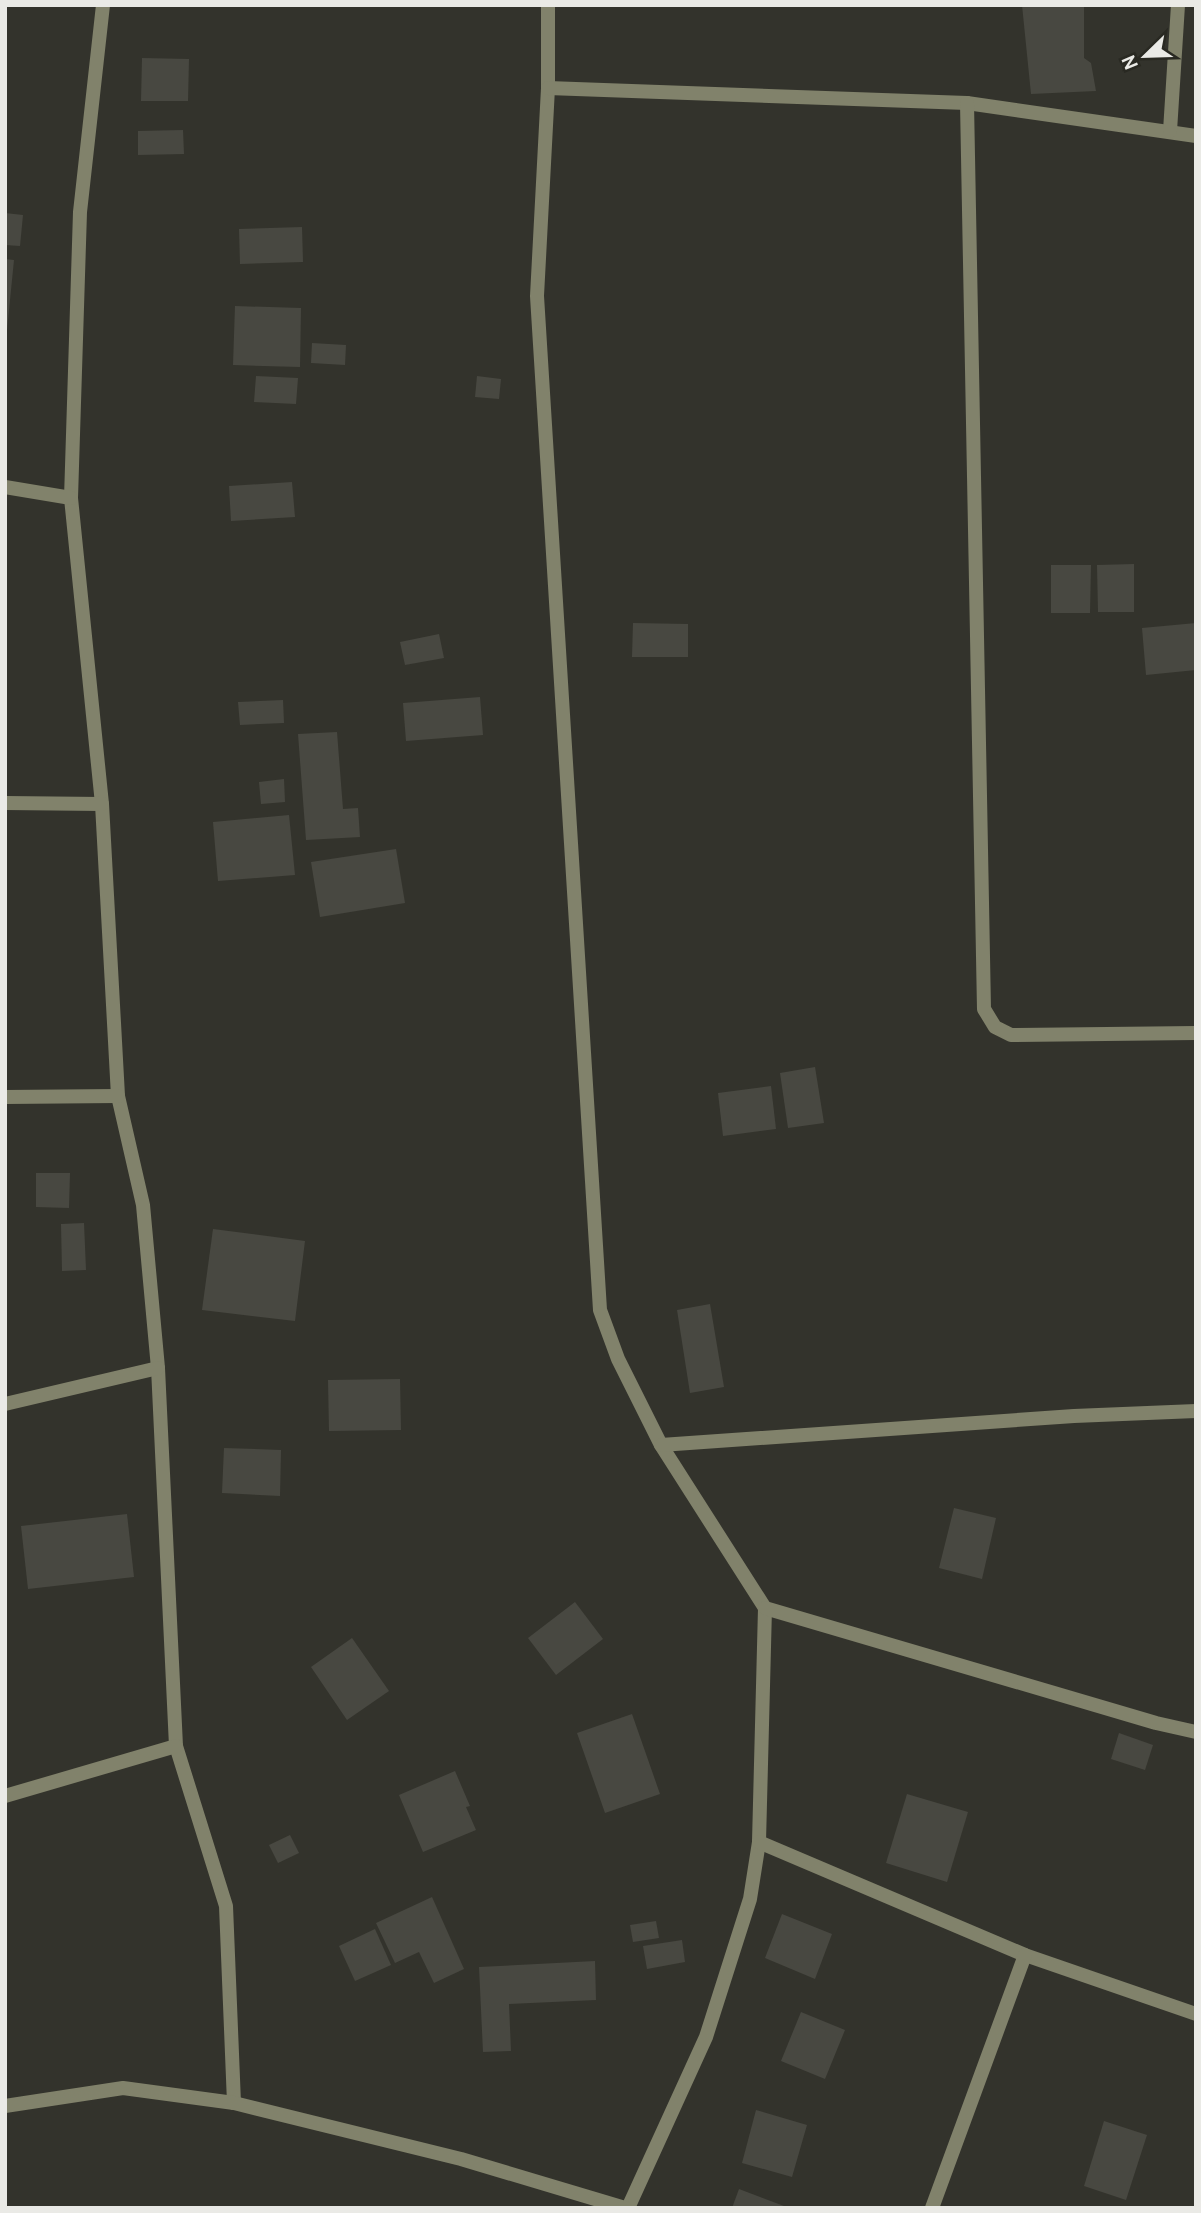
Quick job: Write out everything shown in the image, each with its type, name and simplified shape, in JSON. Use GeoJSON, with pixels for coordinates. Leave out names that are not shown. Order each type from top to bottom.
{"type":"FeatureCollection","features":[{"type":"Feature","properties":{"kind":"street"},"geometry":{"type":"LineString","coordinates":[[103,5],[80,212],[71,498],[102,804],[118,1096],[144,1205],[158,1368],[176,1746],[226,1906],[234,2103]]}},
{"type":"Feature","properties":{"kind":"street"},"geometry":{"type":"LineString","coordinates":[[5,2106],[123,2088],[234,2103],[461,2159],[626,2208],[706,2037],[750,1899],[759,1842],[765,1608],[660,1445],[618,1359],[600,1310],[537,296],[548,88],[548,5]]}},
{"type":"Feature","properties":{"kind":"street"},"geometry":{"type":"LineString","coordinates":[[1170,131],[1178,5]]}},
{"type":"Feature","properties":{"kind":"street"},"geometry":{"type":"LineString","coordinates":[[548,88],[967,103],[1196,136]]}},
{"type":"Feature","properties":{"kind":"street"},"geometry":{"type":"LineString","coordinates":[[967,103],[984,1009],[995,1027],[1011,1035],[1196,1033]]}},
{"type":"Feature","properties":{"kind":"street"},"geometry":{"type":"LineString","coordinates":[[5,487],[71,498]]}},
{"type":"Feature","properties":{"kind":"street"},"geometry":{"type":"LineString","coordinates":[[5,803],[102,804]]}},
{"type":"Feature","properties":{"kind":"street"},"geometry":{"type":"LineString","coordinates":[[5,1097],[118,1096]]}},
{"type":"Feature","properties":{"kind":"street"},"geometry":{"type":"LineString","coordinates":[[5,1404],[158,1368]]}},
{"type":"Feature","properties":{"kind":"street"},"geometry":{"type":"LineString","coordinates":[[660,1445],[1196,1410]]}},
{"type":"Feature","properties":{"kind":"street"},"geometry":{"type":"LineString","coordinates":[[765,1608],[1156,1723],[1196,1732]]}},
{"type":"Feature","properties":{"kind":"street"},"geometry":{"type":"LineString","coordinates":[[5,1796],[176,1746]]}},
{"type":"Feature","properties":{"kind":"street"},"geometry":{"type":"LineString","coordinates":[[759,1842],[1025,1955],[1196,2014]]}},
{"type":"Feature","properties":{"kind":"street"},"geometry":{"type":"LineString","coordinates":[[932,2208],[1025,1955]]}},
{"type":"Feature","properties":{"kind":"building"},"geometry":{"type":"Polygon","coordinates":[[[1022,5],[1084,5],[1084,58],[1091,63],[1096,91],[1031,94],[1022,5]]]}},
{"type":"Feature","properties":{"kind":"building"},"geometry":{"type":"Polygon","coordinates":[[[142,58],[189,59],[188,101],[141,101],[142,58]]]}},
{"type":"Feature","properties":{"kind":"building"},"geometry":{"type":"Polygon","coordinates":[[[183,130],[184,154],[138,155],[138,131],[183,130]]]}},
{"type":"Feature","properties":{"kind":"building"},"geometry":{"type":"Polygon","coordinates":[[[5,213],[23,215],[20,246],[5,245],[5,213]]]}},
{"type":"Feature","properties":{"kind":"building"},"geometry":{"type":"Polygon","coordinates":[[[302,227],[303,262],[240,264],[239,229],[302,227]]]}},
{"type":"Feature","properties":{"kind":"building"},"geometry":{"type":"Polygon","coordinates":[[[5,259],[14,260],[7,330],[5,330],[5,259]]]}},
{"type":"Feature","properties":{"kind":"building"},"geometry":{"type":"Polygon","coordinates":[[[235,306],[301,308],[300,367],[233,365],[235,306]]]}},
{"type":"Feature","properties":{"kind":"building"},"geometry":{"type":"Polygon","coordinates":[[[312,343],[346,345],[345,365],[311,363],[312,343]]]}},
{"type":"Feature","properties":{"kind":"building"},"geometry":{"type":"Polygon","coordinates":[[[256,376],[298,378],[296,404],[254,402],[256,376]]]}},
{"type":"Feature","properties":{"kind":"building"},"geometry":{"type":"Polygon","coordinates":[[[477,376],[501,379],[499,399],[475,397],[477,376]]]}},
{"type":"Feature","properties":{"kind":"building"},"geometry":{"type":"Polygon","coordinates":[[[292,482],[295,517],[231,521],[229,486],[292,482]]]}},
{"type":"Feature","properties":{"kind":"building"},"geometry":{"type":"Polygon","coordinates":[[[1134,564],[1134,612],[1098,612],[1097,565],[1134,564]]]}},
{"type":"Feature","properties":{"kind":"building"},"geometry":{"type":"Polygon","coordinates":[[[1051,565],[1091,565],[1090,613],[1051,613],[1051,565]]]}},
{"type":"Feature","properties":{"kind":"building"},"geometry":{"type":"Polygon","coordinates":[[[633,623],[688,624],[688,657],[632,657],[633,623]]]}},
{"type":"Feature","properties":{"kind":"building"},"geometry":{"type":"Polygon","coordinates":[[[1196,623],[1196,670],[1146,675],[1142,628],[1196,623]]]}},
{"type":"Feature","properties":{"kind":"building"},"geometry":{"type":"Polygon","coordinates":[[[439,634],[444,658],[405,665],[400,642],[439,634]]]}},
{"type":"Feature","properties":{"kind":"building"},"geometry":{"type":"Polygon","coordinates":[[[480,697],[483,735],[406,741],[403,703],[480,697]]]}},
{"type":"Feature","properties":{"kind":"building"},"geometry":{"type":"Polygon","coordinates":[[[283,700],[284,723],[240,725],[238,702],[283,700]]]}},
{"type":"Feature","properties":{"kind":"building"},"geometry":{"type":"Polygon","coordinates":[[[337,732],[343,809],[358,808],[360,837],[306,840],[298,734],[337,732]]]}},
{"type":"Feature","properties":{"kind":"building"},"geometry":{"type":"Polygon","coordinates":[[[284,779],[285,802],[261,804],[259,782],[284,779]]]}},
{"type":"Feature","properties":{"kind":"building"},"geometry":{"type":"Polygon","coordinates":[[[289,815],[295,875],[218,881],[213,822],[289,815]]]}},
{"type":"Feature","properties":{"kind":"building"},"geometry":{"type":"Polygon","coordinates":[[[396,849],[405,903],[320,917],[311,862],[396,849]]]}},
{"type":"Feature","properties":{"kind":"building"},"geometry":{"type":"Polygon","coordinates":[[[815,1067],[824,1123],[788,1128],[780,1073],[815,1067]]]}},
{"type":"Feature","properties":{"kind":"building"},"geometry":{"type":"Polygon","coordinates":[[[771,1086],[776,1129],[723,1136],[718,1093],[771,1086]]]}},
{"type":"Feature","properties":{"kind":"building"},"geometry":{"type":"Polygon","coordinates":[[[36,1173],[70,1173],[69,1208],[36,1207],[36,1173]]]}},
{"type":"Feature","properties":{"kind":"building"},"geometry":{"type":"Polygon","coordinates":[[[84,1223],[86,1270],[62,1271],[61,1224],[84,1223]]]}},
{"type":"Feature","properties":{"kind":"building"},"geometry":{"type":"Polygon","coordinates":[[[213,1229],[305,1241],[295,1321],[202,1310],[213,1229]]]}},
{"type":"Feature","properties":{"kind":"building"},"geometry":{"type":"Polygon","coordinates":[[[710,1304],[724,1387],[690,1393],[677,1310],[710,1304]]]}},
{"type":"Feature","properties":{"kind":"building"},"geometry":{"type":"Polygon","coordinates":[[[400,1379],[401,1430],[329,1431],[328,1380],[400,1379]]]}},
{"type":"Feature","properties":{"kind":"building"},"geometry":{"type":"Polygon","coordinates":[[[224,1448],[281,1450],[280,1496],[222,1493],[224,1448]]]}},
{"type":"Feature","properties":{"kind":"building"},"geometry":{"type":"Polygon","coordinates":[[[954,1508],[996,1518],[982,1579],[939,1568],[954,1508]]]}},
{"type":"Feature","properties":{"kind":"building"},"geometry":{"type":"Polygon","coordinates":[[[127,1514],[134,1577],[28,1589],[21,1526],[127,1514]]]}},
{"type":"Feature","properties":{"kind":"building"},"geometry":{"type":"Polygon","coordinates":[[[575,1602],[603,1639],[556,1675],[528,1638],[575,1602]]]}},
{"type":"Feature","properties":{"kind":"building"},"geometry":{"type":"Polygon","coordinates":[[[352,1638],[389,1691],[347,1720],[311,1667],[352,1638]]]}},
{"type":"Feature","properties":{"kind":"building"},"geometry":{"type":"Polygon","coordinates":[[[632,1714],[660,1794],[605,1813],[577,1733],[632,1714]]]}},
{"type":"Feature","properties":{"kind":"building"},"geometry":{"type":"Polygon","coordinates":[[[1119,1733],[1153,1745],[1145,1770],[1111,1759],[1119,1733]]]}},
{"type":"Feature","properties":{"kind":"building"},"geometry":{"type":"Polygon","coordinates":[[[455,1771],[470,1806],[466,1807],[476,1830],[423,1852],[399,1795],[455,1771]]]}},
{"type":"Feature","properties":{"kind":"building"},"geometry":{"type":"Polygon","coordinates":[[[907,1794],[968,1812],[947,1882],[886,1863],[907,1794]]]}},
{"type":"Feature","properties":{"kind":"building"},"geometry":{"type":"Polygon","coordinates":[[[290,1835],[299,1853],[278,1863],[269,1845],[290,1835]]]}},
{"type":"Feature","properties":{"kind":"building"},"geometry":{"type":"Polygon","coordinates":[[[432,1897],[464,1969],[434,1983],[419,1952],[395,1963],[376,1923],[432,1897]]]}},
{"type":"Feature","properties":{"kind":"building"},"geometry":{"type":"Polygon","coordinates":[[[782,1914],[832,1934],[815,1979],[765,1958],[782,1914]]]}},
{"type":"Feature","properties":{"kind":"building"},"geometry":{"type":"Polygon","coordinates":[[[656,1921],[659,1938],[633,1942],[630,1925],[656,1921]]]}},
{"type":"Feature","properties":{"kind":"building"},"geometry":{"type":"Polygon","coordinates":[[[375,1929],[391,1965],[355,1981],[339,1946],[375,1929]]]}},
{"type":"Feature","properties":{"kind":"building"},"geometry":{"type":"Polygon","coordinates":[[[682,1940],[685,1962],[647,1969],[643,1946],[682,1940]]]}},
{"type":"Feature","properties":{"kind":"building"},"geometry":{"type":"Polygon","coordinates":[[[595,1961],[596,2000],[509,2004],[511,2051],[483,2052],[479,1967],[595,1961]]]}},
{"type":"Feature","properties":{"kind":"building"},"geometry":{"type":"Polygon","coordinates":[[[801,2012],[845,2030],[825,2079],[781,2061],[801,2012]]]}},
{"type":"Feature","properties":{"kind":"building"},"geometry":{"type":"Polygon","coordinates":[[[756,2110],[807,2125],[792,2177],[742,2163],[756,2110]]]}},
{"type":"Feature","properties":{"kind":"building"},"geometry":{"type":"Polygon","coordinates":[[[1104,2121],[1147,2135],[1126,2200],[1084,2186],[1104,2121]]]}},
{"type":"Feature","properties":{"kind":"building"},"geometry":{"type":"Polygon","coordinates":[[[739,2189],[784,2206],[732,2208],[739,2189]]]}}]}
